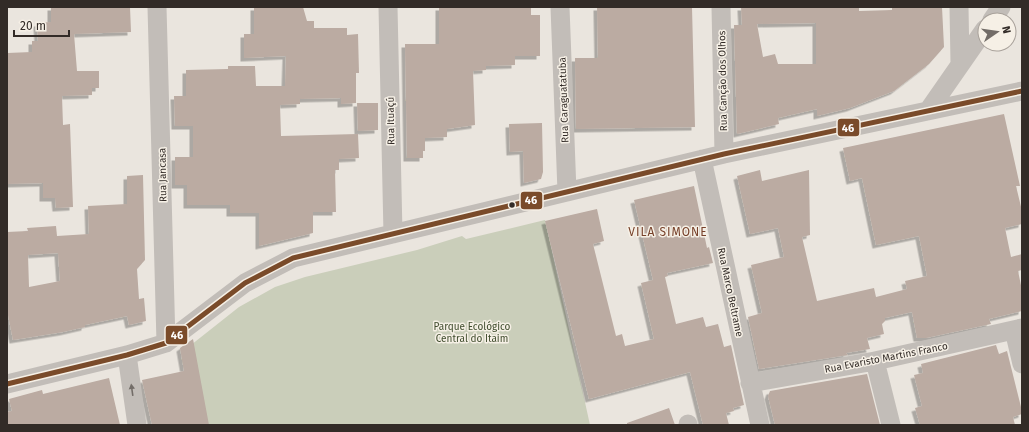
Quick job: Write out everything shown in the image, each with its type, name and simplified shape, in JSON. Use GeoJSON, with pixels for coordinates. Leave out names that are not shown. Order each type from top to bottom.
{"type":"FeatureCollection","features":[{"type":"Feature","properties":{"kind":"street","name":"Rua Jancasa"},"geometry":{"type":"LineString","coordinates":[[158,7],[166,344]]}},
{"type":"Feature","properties":{"kind":"street","name":"Rua Ituaçú"},"geometry":{"type":"LineString","coordinates":[[388,7],[393,234]]}},
{"type":"Feature","properties":{"kind":"street","name":"Rua Caraguatatuba"},"geometry":{"type":"LineString","coordinates":[[560,7],[567,192]]}},
{"type":"Feature","properties":{"kind":"street","name":"Rua Canção dos Olhos"},"geometry":{"type":"LineString","coordinates":[[720,7],[724,154]]}},
{"type":"Feature","properties":{"kind":"street"},"geometry":{"type":"LineString","coordinates":[[959,7],[960,63]]}},
{"type":"Feature","properties":{"kind":"street"},"geometry":{"type":"LineString","coordinates":[[928,111],[977,40]]}},
{"type":"Feature","properties":{"kind":"street"},"geometry":{"type":"LineString","coordinates":[[7,384],[166,344],[245,282],[293,258],[702,159],[1022,91]]}},
{"type":"Feature","properties":{"kind":"street","name":"Rua Marco Beltrame"},"geometry":{"type":"LineString","coordinates":[[702,159],[760,425]]}},
{"type":"Feature","properties":{"kind":"street"},"geometry":{"type":"LineString","coordinates":[[1018,329],[1022,364]]}},
{"type":"Feature","properties":{"kind":"street","name":"Rua Evaristo Martins Franco"},"geometry":{"type":"LineString","coordinates":[[750,383],[876,361],[1018,329]]}},
{"type":"Feature","properties":{"kind":"street"},"geometry":{"type":"LineString","coordinates":[[127,355],[137,425]]}},
{"type":"Feature","properties":{"kind":"street"},"geometry":{"type":"LineString","coordinates":[[876,361],[891,425]]}},
{"type":"Feature","properties":{"kind":"green space","name":"Parque Ecológico Central do Itaim"},"geometry":{"type":"Polygon","coordinates":[[[545,220],[590,425],[197,425],[182,360],[191,345],[239,307],[275,287],[305,277],[417,250],[462,236],[466,239],[545,220]]]}},
{"type":"Feature","properties":{"kind":"building"},"geometry":{"type":"Polygon","coordinates":[[[51,7],[130,7],[131,32],[74,34],[77,71],[99,71],[99,88],[92,88],[92,95],[62,96],[63,125],[70,124],[73,207],[56,208],[55,198],[43,198],[43,183],[7,184],[7,53],[32,52],[32,41],[38,41],[37,23],[51,22],[51,7]]]}},
{"type":"Feature","properties":{"kind":"building"},"geometry":{"type":"Polygon","coordinates":[[[254,7],[303,7],[307,21],[314,21],[314,28],[347,28],[347,35],[358,34],[359,73],[356,73],[356,103],[341,104],[341,98],[300,99],[300,104],[280,105],[281,136],[358,134],[359,158],[339,159],[339,170],[335,170],[336,212],[313,212],[313,233],[259,246],[259,213],[230,213],[230,205],[187,205],[187,185],[175,185],[175,157],[193,157],[193,126],[175,126],[174,96],[186,96],[186,70],[228,69],[228,66],[255,66],[256,86],[285,86],[286,56],[244,58],[244,34],[254,34],[254,7]]]}},
{"type":"Feature","properties":{"kind":"building"},"geometry":{"type":"Polygon","coordinates":[[[439,7],[531,7],[531,15],[540,15],[540,56],[515,56],[515,65],[486,66],[486,70],[473,71],[475,125],[447,129],[447,137],[425,138],[425,151],[423,151],[423,158],[407,158],[405,44],[439,44],[439,7]]]}},
{"type":"Feature","properties":{"kind":"building"},"geometry":{"type":"Polygon","coordinates":[[[597,7],[692,7],[695,127],[576,129],[575,58],[598,58],[597,7]]]}},
{"type":"Feature","properties":{"kind":"building"},"geometry":{"type":"Polygon","coordinates":[[[741,7],[859,7],[859,11],[892,10],[892,7],[942,7],[944,47],[929,64],[894,91],[850,108],[817,116],[817,109],[778,118],[779,124],[737,134],[734,25],[742,25],[741,7]],[[816,23],[757,24],[763,57],[775,54],[778,64],[816,64],[816,23]]]}},
{"type":"Feature","properties":{"kind":"building"},"geometry":{"type":"Polygon","coordinates":[[[357,103],[378,103],[378,130],[358,131],[357,103]]]}},
{"type":"Feature","properties":{"kind":"building"},"geometry":{"type":"Polygon","coordinates":[[[1004,114],[1020,186],[1016,186],[1022,211],[1022,224],[1005,228],[1011,257],[1022,254],[1022,270],[1018,271],[1022,290],[1022,311],[989,319],[991,324],[926,338],[917,338],[912,312],[885,318],[885,321],[882,324],[884,334],[867,338],[870,349],[846,353],[848,355],[759,369],[748,317],[762,313],[751,265],[784,257],[778,228],[750,234],[737,176],[760,170],[762,181],[809,170],[810,235],[802,237],[817,301],[874,288],[876,297],[907,289],[905,281],[927,276],[919,236],[876,245],[862,178],[850,181],[843,148],[1004,114]]]}},
{"type":"Feature","properties":{"kind":"building"},"geometry":{"type":"Polygon","coordinates":[[[542,123],[543,172],[541,179],[524,183],[523,151],[510,152],[509,124],[542,123]]]}},
{"type":"Feature","properties":{"kind":"building"},"geometry":{"type":"Polygon","coordinates":[[[143,175],[145,260],[137,269],[139,299],[144,298],[146,321],[129,325],[127,316],[85,325],[85,327],[63,332],[13,340],[7,310],[7,232],[28,231],[27,228],[56,226],[57,236],[89,234],[88,206],[127,204],[127,176],[143,175]],[[58,253],[28,255],[29,287],[60,281],[58,253]]]}},
{"type":"Feature","properties":{"kind":"building"},"geometry":{"type":"Polygon","coordinates":[[[694,186],[707,248],[709,247],[713,263],[667,273],[668,276],[665,277],[676,324],[703,317],[706,327],[718,324],[724,347],[731,345],[744,405],[733,408],[734,411],[726,413],[729,425],[703,425],[690,372],[589,399],[545,221],[597,209],[604,241],[593,244],[616,336],[622,334],[625,346],[654,339],[641,283],[653,280],[634,200],[694,186]]]}},
{"type":"Feature","properties":{"kind":"building"},"geometry":{"type":"Polygon","coordinates":[[[193,339],[209,425],[152,425],[142,380],[184,371],[180,348],[193,339]]]}},
{"type":"Feature","properties":{"kind":"building"},"geometry":{"type":"Polygon","coordinates":[[[996,345],[999,354],[1007,351],[1022,411],[1022,414],[1013,417],[1015,425],[920,425],[915,408],[922,406],[914,375],[923,373],[921,364],[996,345]]]}},
{"type":"Feature","properties":{"kind":"building"},"geometry":{"type":"Polygon","coordinates":[[[867,374],[880,425],[775,425],[768,396],[770,391],[867,374]]]}},
{"type":"Feature","properties":{"kind":"building"},"geometry":{"type":"Polygon","coordinates":[[[109,378],[120,425],[7,425],[7,412],[12,411],[9,399],[42,390],[43,394],[109,378]]]}},
{"type":"Feature","properties":{"kind":"building"},"geometry":{"type":"Polygon","coordinates":[[[669,408],[675,425],[627,425],[627,423],[669,408]]]}},
{"type":"Feature","properties":{"kind":"transit line","name":"46"},"geometry":{"type":"LineString","coordinates":[[7,384],[127,355],[166,343],[245,283],[293,258],[724,154],[1022,91]]}},
{"type":"Feature","properties":{"kind":"district","name":"VILA SIMONE"},"geometry":{"type":"Point","coordinates":[668,232]}}]}
